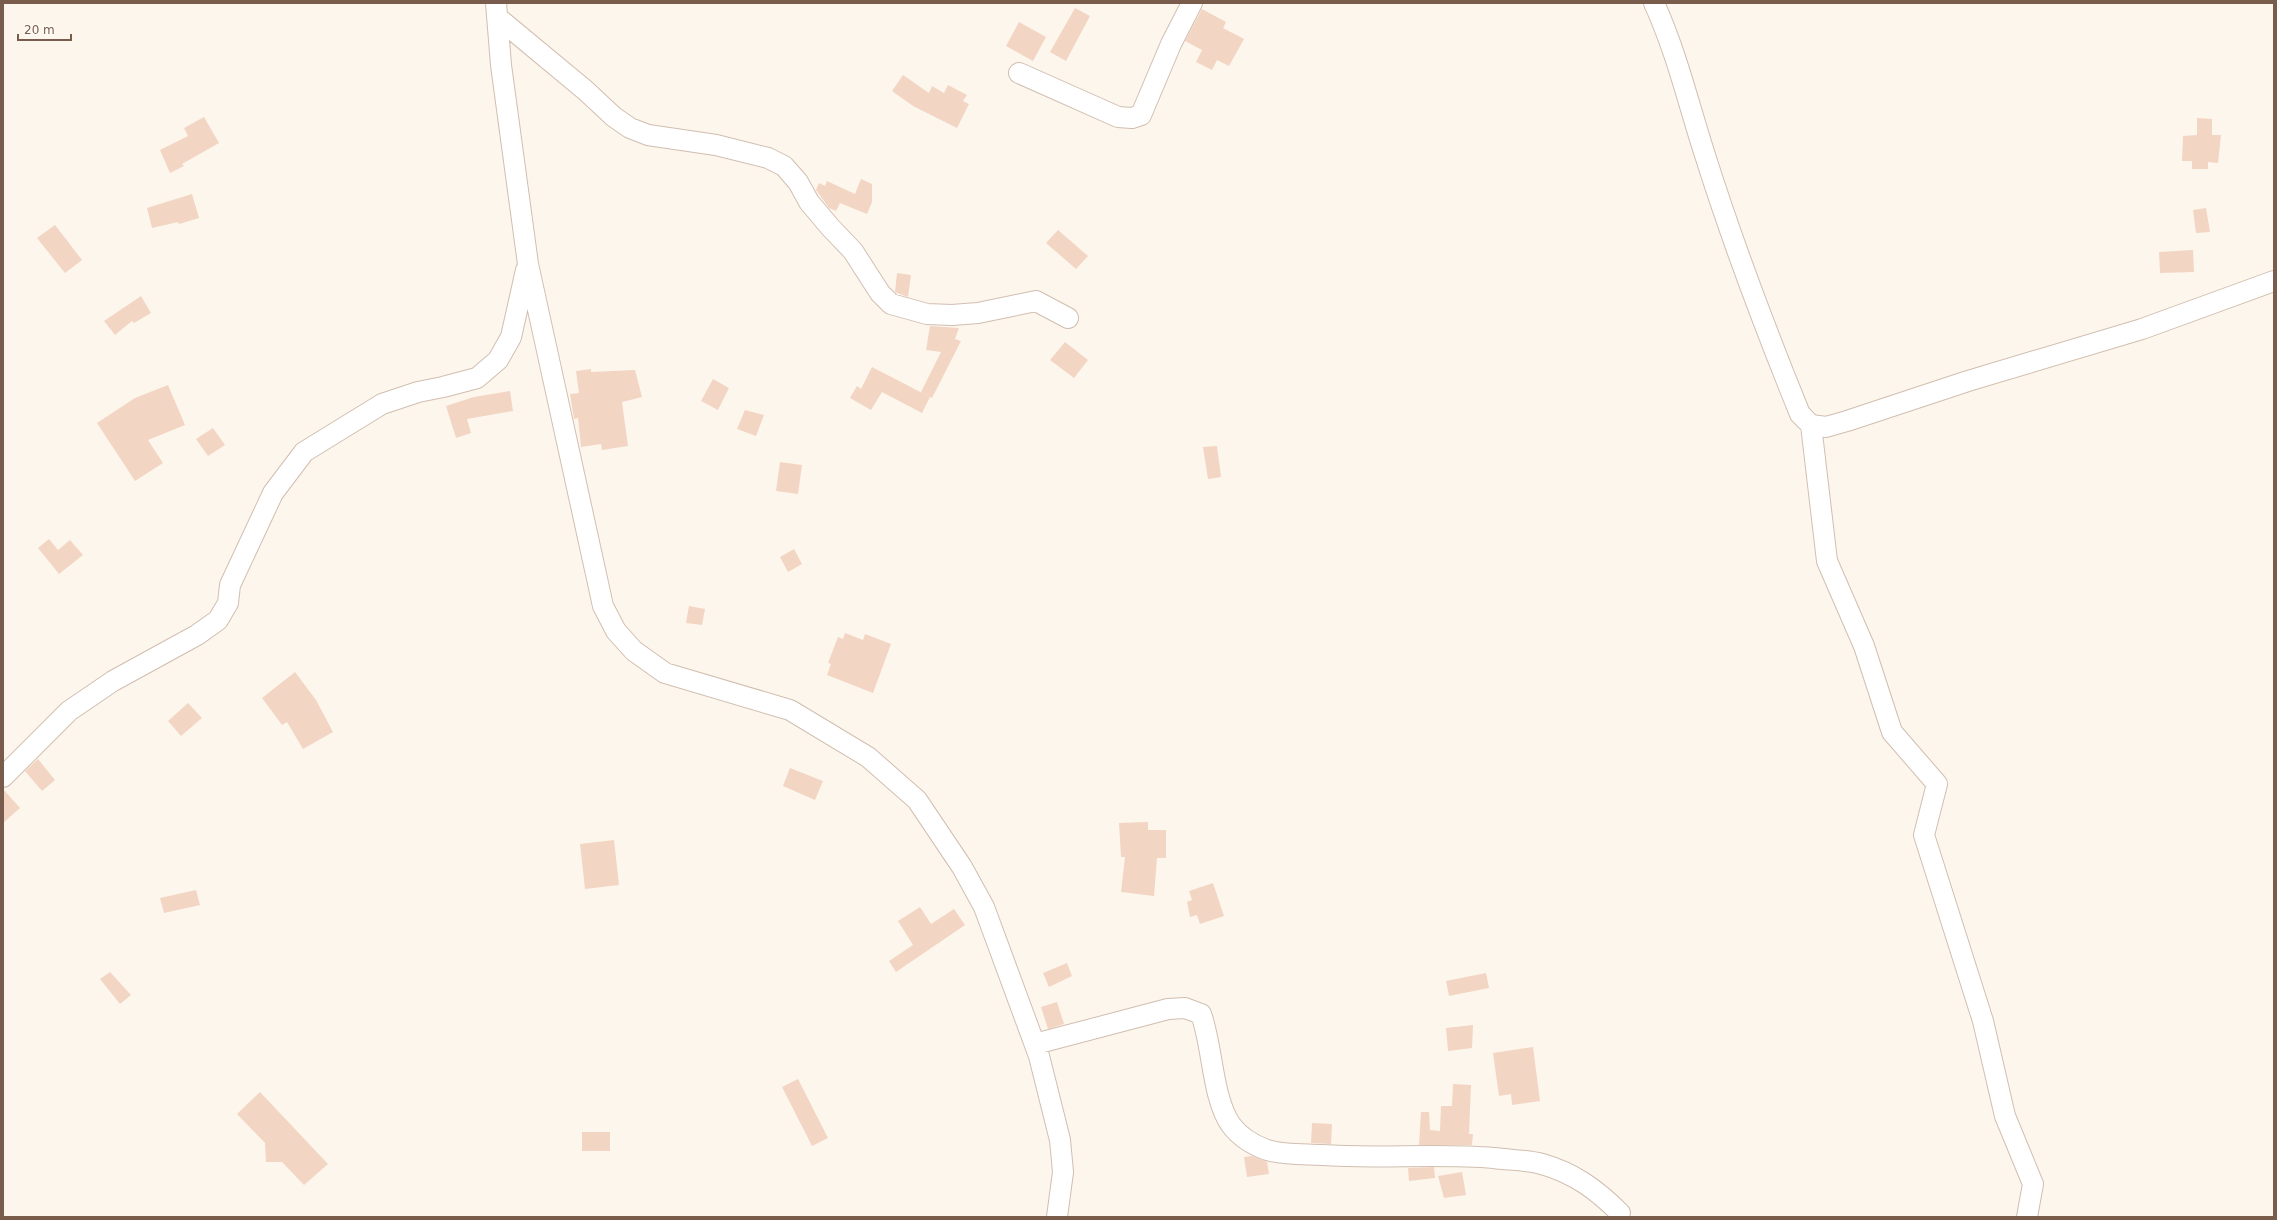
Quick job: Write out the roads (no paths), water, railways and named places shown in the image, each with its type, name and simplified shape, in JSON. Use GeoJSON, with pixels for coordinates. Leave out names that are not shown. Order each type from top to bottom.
{"type":"FeatureCollection","features":[{"type":"Feature","properties":{"kind":"street"},"geometry":{"type":"LineString","coordinates":[[1019,73],[1118,117],[1132,118],[1141,115],[1170,44],[1192,3]]}},
{"type":"Feature","properties":{"kind":"street"},"geometry":{"type":"LineString","coordinates":[[1654,3],[1681,70],[1704,152],[1731,233],[1800,414],[1811,425],[1826,427],[1870,414],[1968,381],[2142,329],[2274,281]]}},
{"type":"Feature","properties":{"kind":"street"},"geometry":{"type":"LineString","coordinates":[[496,10],[501,65],[528,264],[603,606],[616,631],[634,651],[665,673],[790,710],[868,757],[917,800],[962,867],[984,907],[1035,1044],[1054,1110],[1060,1140],[1063,1172],[1057,1217]]}},
{"type":"Feature","properties":{"kind":"street"},"geometry":{"type":"LineString","coordinates":[[496,10],[614,117],[630,128],[648,135],[716,145],[768,158],[784,166],[798,182],[809,202],[830,227],[854,251],[880,293],[892,304],[927,314],[952,315],[978,313],[1036,301],[1068,318]]}},
{"type":"Feature","properties":{"kind":"street"},"geometry":{"type":"LineString","coordinates":[[3,777],[69,711],[113,681],[197,635],[218,620],[228,603],[230,584],[273,492],[304,452],[382,404],[418,392],[477,378],[498,360],[511,336],[528,264]]}},
{"type":"Feature","properties":{"kind":"street"},"geometry":{"type":"LineString","coordinates":[[1811,425],[1827,561],[1864,646],[1892,732],[1937,784],[1924,835],[1983,1021],[2005,1116],[2033,1184],[2027,1217]]}},
{"type":"Feature","properties":{"kind":"street"},"geometry":{"type":"LineString","coordinates":[[1035,1044],[1168,1009],[1185,1008],[1201,1014],[1206,1029],[1221,1105],[1230,1124],[1245,1140],[1268,1150],[1293,1154],[1357,1158],[1451,1155],[1541,1164],[1574,1176],[1599,1192],[1620,1213]]}}]}
